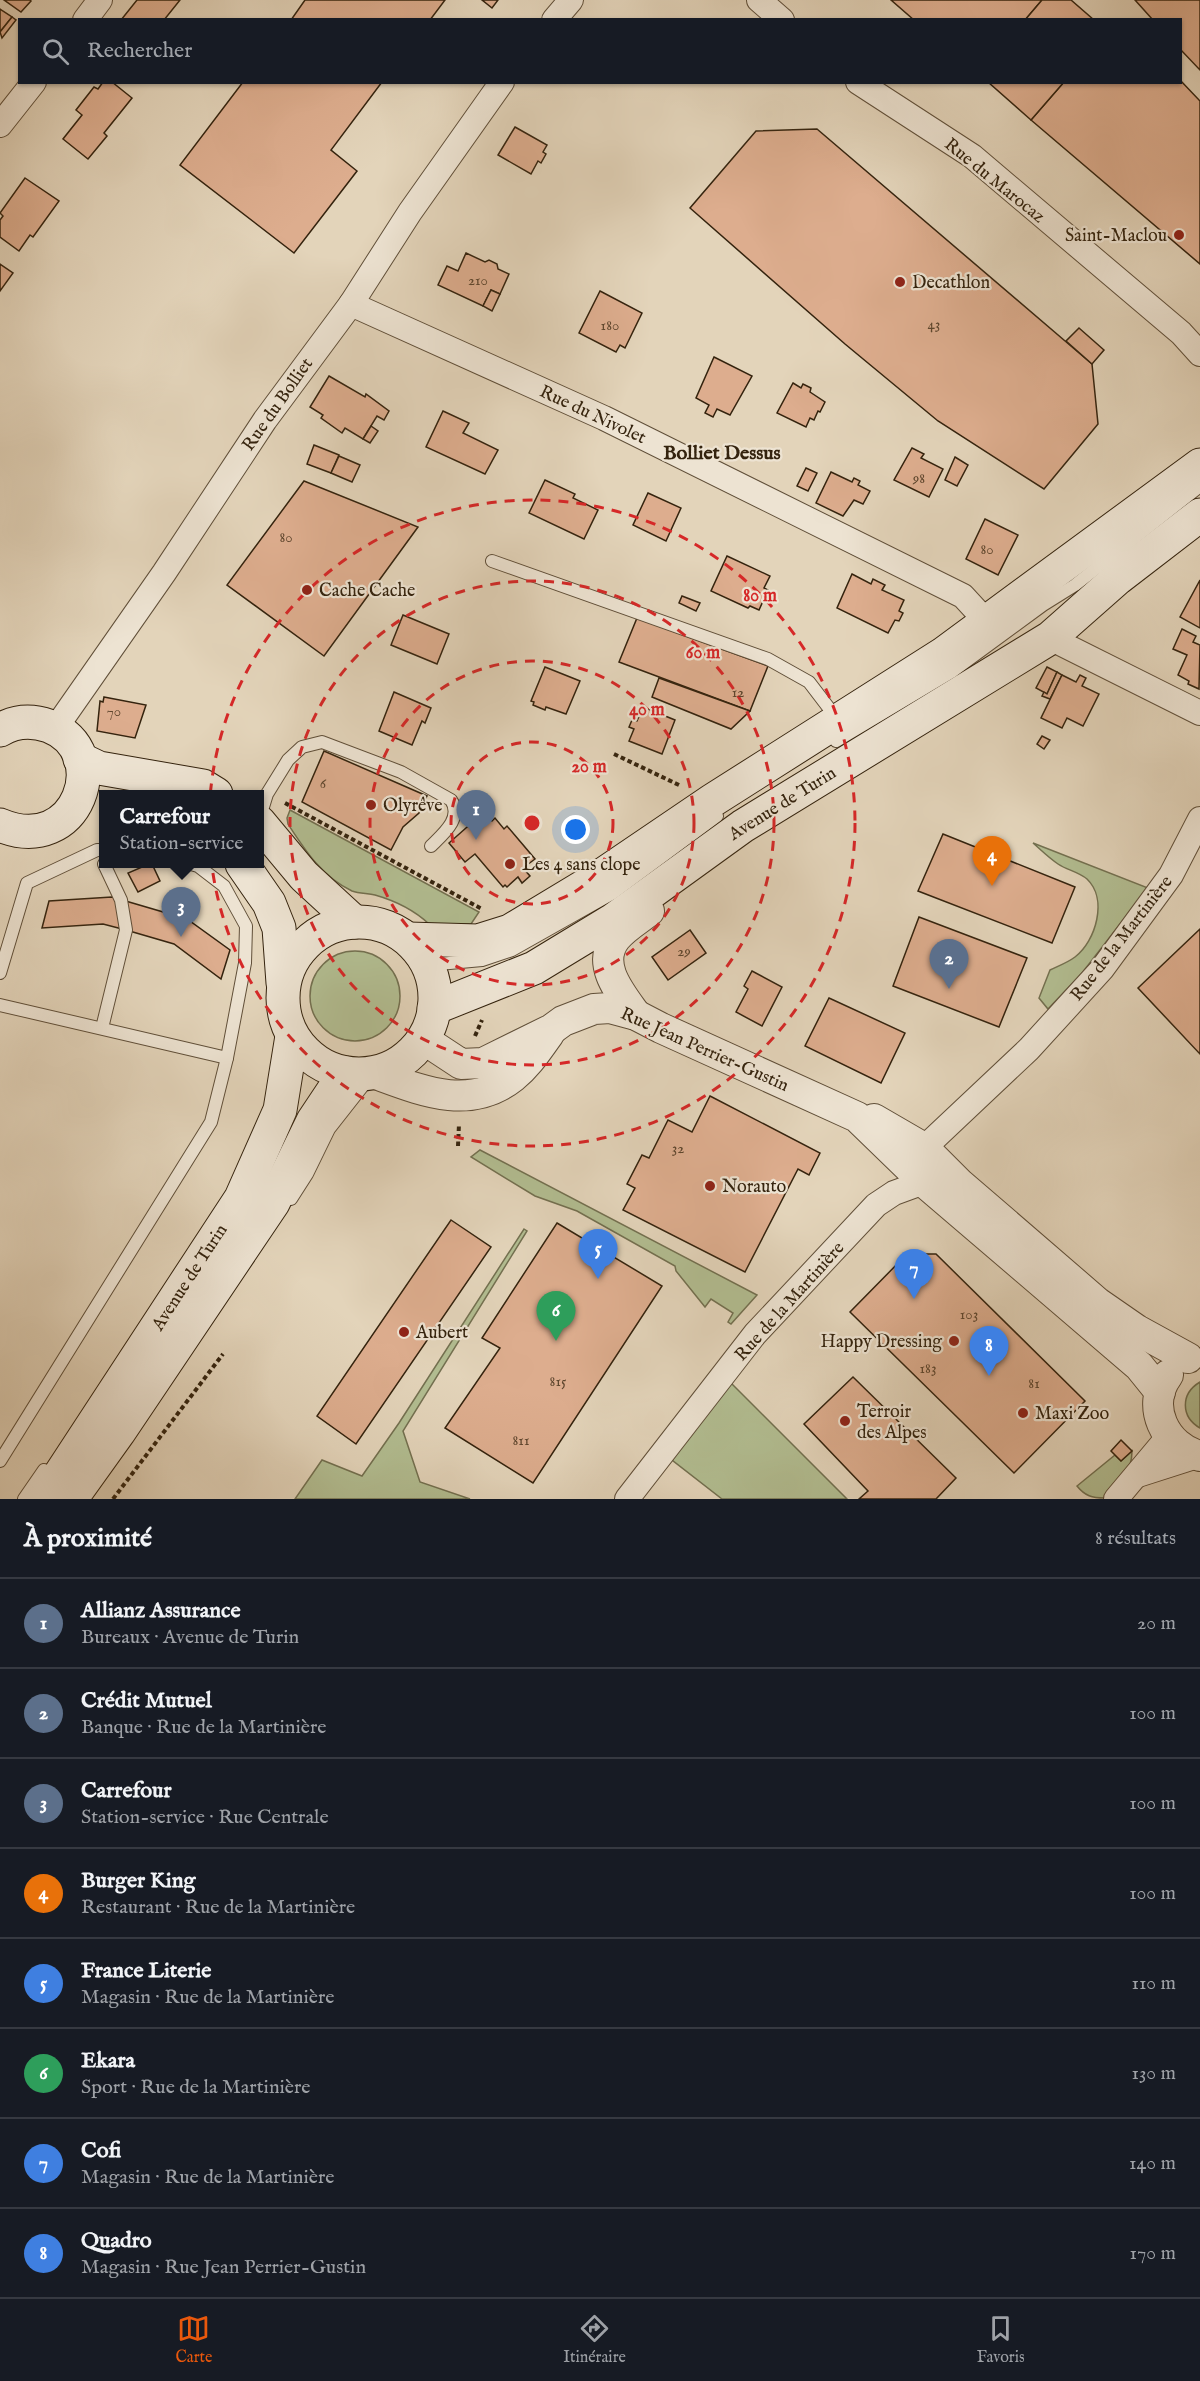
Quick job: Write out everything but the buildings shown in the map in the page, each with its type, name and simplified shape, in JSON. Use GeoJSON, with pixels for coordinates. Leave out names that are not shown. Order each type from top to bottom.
{"type":"FeatureCollection","features":[{"type":"Feature","properties":{"kind":"main road"},"geometry":{"type":"LineString","coordinates":[[408,939],[478,941],[510,931],[598,878],[712,800],[943,654],[1200,465]]}},
{"type":"Feature","properties":{"kind":"main road","name":"Avenue de Turin"},"geometry":{"type":"LineString","coordinates":[[434,1008],[534,968],[613,920],[737,816],[1050,638],[1118,578],[1200,515]]}},
{"type":"Feature","properties":{"kind":"main road"},"geometry":{"type":"LineString","coordinates":[[0,729],[23,722],[39,723],[66,736],[80,759],[83,775],[81,792],[89,805],[54,826],[40,831],[26,833],[4,830]]}},
{"type":"Feature","properties":{"kind":"main road"},"geometry":{"type":"LineString","coordinates":[[80,759],[99,768],[203,786],[209,790]]}},
{"type":"Feature","properties":{"kind":"main road"},"geometry":{"type":"LineString","coordinates":[[264,815],[304,876],[354,922]]}},
{"type":"Feature","properties":{"kind":"main road"},"geometry":{"type":"LineString","coordinates":[[245,868],[269,903],[279,928],[284,983],[282,1001],[285,1019],[292,1036],[306,1053],[324,1066],[359,1073],[392,1067],[410,1054],[423,1039],[434,1008],[434,986],[428,965],[408,939],[382,926],[354,922],[330,927],[308,940],[292,959],[284,983]]}},
{"type":"Feature","properties":{"kind":"main road","name":"Avenue de Turin"},"geometry":{"type":"LineString","coordinates":[[44,1499],[241,1198],[280,1110],[292,1036]]}},
{"type":"Feature","properties":{"kind":"main road","name":"Avenue de Turin"},"geometry":{"type":"LineString","coordinates":[[71,1499],[273,1203],[313,1121],[359,1073]]}},
{"type":"Feature","properties":{"kind":"street"},"geometry":{"type":"LineString","coordinates":[[86,18],[100,0]]}},
{"type":"Feature","properties":{"kind":"street"},"geometry":{"type":"LineString","coordinates":[[556,18],[571,0]]}},
{"type":"Feature","properties":{"kind":"street"},"geometry":{"type":"LineString","coordinates":[[759,0],[780,18]]}},
{"type":"Feature","properties":{"kind":"street"},"geometry":{"type":"LineString","coordinates":[[0,125],[32,84]]}},
{"type":"Feature","properties":{"kind":"street","name":"Rue du Bolliet"},"geometry":{"type":"LineString","coordinates":[[55,729],[164,573],[265,420],[351,304],[410,212],[501,84]]}},
{"type":"Feature","properties":{"kind":"street","name":"Rue du Marocaz"},"geometry":{"type":"LineString","coordinates":[[861,84],[972,156],[1190,338],[1200,354]]}},
{"type":"Feature","properties":{"kind":"street","name":"Rue du Nivolet"},"geometry":{"type":"LineString","coordinates":[[351,304],[604,418],[963,596],[986,621]]}},
{"type":"Feature","properties":{"kind":"street"},"geometry":{"type":"LineString","coordinates":[[1050,638],[1200,713]]}},
{"type":"Feature","properties":{"kind":"street"},"geometry":{"type":"LineString","coordinates":[[636,1015],[613,981],[609,970],[609,954],[615,939],[729,850],[737,816]]}},
{"type":"Feature","properties":{"kind":"street","name":"Rue de la Martinière"},"geometry":{"type":"LineString","coordinates":[[924,1148],[1029,1049],[1102,969],[1171,875],[1200,819]]}},
{"type":"Feature","properties":{"kind":"street","name":"Rue Jean Perrier-Gustin"},"geometry":{"type":"LineString","coordinates":[[423,1039],[461,1064],[483,1064],[552,1029],[562,1021],[594,1009],[610,1008],[636,1015],[661,1029],[856,1117],[873,1119],[924,1148],[959,1182],[1098,1303],[1137,1330],[1194,1356]]}},
{"type":"Feature","properties":{"kind":"street","name":"Rue Jean Perrier-Gustin"},"geometry":{"type":"LineString","coordinates":[[359,1073],[443,1095],[469,1097],[498,1086],[513,1077],[528,1062],[552,1029]]}},
{"type":"Feature","properties":{"kind":"street","name":"Rue Jean Perrier-Gustin"},"geometry":{"type":"LineString","coordinates":[[856,1117],[924,1182],[1139,1366],[1160,1392]]}},
{"type":"Feature","properties":{"kind":"street"},"geometry":{"type":"LineString","coordinates":[[924,1182],[959,1182]]}},
{"type":"Feature","properties":{"kind":"street","name":"Rue de la Martinière"},"geometry":{"type":"LineString","coordinates":[[627,1499],[773,1312],[876,1205],[894,1193],[924,1182]]}},
{"type":"Feature","properties":{"kind":"street"},"geometry":{"type":"LineString","coordinates":[[1194,1356],[1176,1366],[1166,1378],[1160,1392],[1158,1407],[1161,1423],[1168,1437],[1181,1448],[1199,1456]]}},
{"type":"Feature","properties":{"kind":"street"},"geometry":{"type":"LineString","coordinates":[[1116,1499],[1168,1437]]}},
{"type":"Feature","properties":{"kind":"street"},"geometry":{"type":"LineString","coordinates":[[1138,1475],[1199,1456]]}},
{"type":"Feature","properties":{"kind":"lane"},"geometry":{"type":"LineString","coordinates":[[821,750],[953,671],[1043,605],[1075,585],[1200,486]]}},
{"type":"Feature","properties":{"kind":"lane"},"geometry":{"type":"LineString","coordinates":[[1043,605],[1098,541]]}},
{"type":"Feature","properties":{"kind":"lane"},"geometry":{"type":"LineString","coordinates":[[492,561],[768,659],[809,682],[839,721]]}},
{"type":"Feature","properties":{"kind":"lane"},"geometry":{"type":"LineString","coordinates":[[264,808],[288,760],[302,747],[322,742],[401,772],[451,800],[456,807],[455,816],[449,828],[431,846]]}},
{"type":"Feature","properties":{"kind":"lane"},"geometry":{"type":"LineString","coordinates":[[428,965],[482,960],[512,950],[613,893],[737,816]]}},
{"type":"Feature","properties":{"kind":"lane"},"geometry":{"type":"LineString","coordinates":[[0,973],[27,883],[99,850]]}},
{"type":"Feature","properties":{"kind":"lane"},"geometry":{"type":"LineString","coordinates":[[102,1028],[126,930],[121,900],[105,868]]}},
{"type":"Feature","properties":{"kind":"lane"},"geometry":{"type":"LineString","coordinates":[[0,1461],[211,1122],[227,1058],[244,963],[246,926],[224,886],[201,868]]}},
{"type":"Feature","properties":{"kind":"lane"},"geometry":{"type":"LineString","coordinates":[[534,968],[613,893]]}},
{"type":"Feature","properties":{"kind":"lane"},"geometry":{"type":"LineString","coordinates":[[0,1005],[227,1058]]}},
{"type":"Feature","properties":{"kind":"lane"},"geometry":{"type":"LineString","coordinates":[[282,1214],[307,1174],[359,1073]]}},
{"type":"Feature","properties":{"kind":"lane"},"geometry":{"type":"LineString","coordinates":[[117,1364],[165,1313]]}},
{"type":"Feature","properties":{"kind":"lane"},"geometry":{"type":"LineString","coordinates":[[24,1499],[51,1460]]}},
{"type":"Feature","properties":{"kind":"path"},"geometry":{"type":"LineString","coordinates":[[614,754],[685,787],[675,794]]}},
{"type":"Feature","properties":{"kind":"path"},"geometry":{"type":"LineString","coordinates":[[264,812],[332,826],[487,911]]}},
{"type":"Feature","properties":{"kind":"path"},"geometry":{"type":"LineString","coordinates":[[113,1499],[223,1354]]}},
{"type":"Feature","properties":{"kind":"green space"},"geometry":{"type":"Polygon","coordinates":[[[290,810],[479,912],[471,924],[429,924],[397,903],[375,895],[352,891],[323,871],[308,853],[288,824],[287,818],[290,810]]]}},
{"type":"Feature","properties":{"kind":"green space"},"geometry":{"type":"Polygon","coordinates":[[[1033,843],[1148,888],[1082,973],[1048,1009],[1039,998],[1050,970],[1072,959],[1089,941],[1097,920],[1098,908],[1097,897],[1087,879],[1058,864],[1033,843]]]}},
{"type":"Feature","properties":{"kind":"green space"},"geometry":{"type":"Polygon","coordinates":[[[346,951],[364,951],[380,958],[393,971],[400,987],[400,1005],[393,1021],[380,1034],[364,1041],[346,1041],[330,1034],[317,1021],[310,1005],[310,987],[317,971],[330,958],[346,951]]]}},
{"type":"Feature","properties":{"kind":"green space"},"geometry":{"type":"Polygon","coordinates":[[[480,1150],[757,1295],[731,1324],[728,1322],[733,1313],[711,1299],[705,1307],[676,1271],[675,1266],[577,1211],[535,1196],[471,1157],[480,1150]]]}},
{"type":"Feature","properties":{"kind":"green space"},"geometry":{"type":"Polygon","coordinates":[[[524,1229],[527,1231],[403,1431],[420,1482],[470,1499],[295,1499],[322,1460],[362,1476],[399,1423],[524,1229]]]}},
{"type":"Feature","properties":{"kind":"green space"},"geometry":{"type":"Polygon","coordinates":[[[723,1375],[847,1499],[722,1499],[663,1453],[723,1375]]]}},
{"type":"Feature","properties":{"kind":"green space"},"geometry":{"type":"Polygon","coordinates":[[[1200,1382],[1200,1428],[1189,1418],[1185,1405],[1189,1393],[1200,1382]]]}},
{"type":"Feature","properties":{"kind":"green space"},"geometry":{"type":"Polygon","coordinates":[[[1132,1451],[1127,1471],[1105,1498],[1089,1496],[1077,1486],[1115,1455],[1121,1461],[1132,1451]]]}},
{"type":"Feature","properties":{"kind":"place","name":"Saint-Maclou"},"geometry":{"type":"Point","coordinates":[1179,235]}},
{"type":"Feature","properties":{"kind":"place","name":"Decathlon"},"geometry":{"type":"Point","coordinates":[900,282]}},
{"type":"Feature","properties":{"kind":"place","name":"Cache Cache"},"geometry":{"type":"Point","coordinates":[307,590]}},
{"type":"Feature","properties":{"kind":"place","name":"Olyrêve"},"geometry":{"type":"Point","coordinates":[371,805]}},
{"type":"Feature","properties":{"kind":"place","name":"Allianz Assurance"},"geometry":{"type":"Point","coordinates":[476,840]}},
{"type":"Feature","properties":{"kind":"place","name":"Les 4 sans clope"},"geometry":{"type":"Point","coordinates":[510,864]}},
{"type":"Feature","properties":{"kind":"place","name":"Burger King"},"geometry":{"type":"Point","coordinates":[992,886]}},
{"type":"Feature","properties":{"kind":"place","name":"Carrefour"},"geometry":{"type":"Point","coordinates":[181,937]}},
{"type":"Feature","properties":{"kind":"place","name":"Crédit Mutuel"},"geometry":{"type":"Point","coordinates":[949,989]}},
{"type":"Feature","properties":{"kind":"place","name":"Norauto"},"geometry":{"type":"Point","coordinates":[710,1186]}},
{"type":"Feature","properties":{"kind":"place","name":"France Literie"},"geometry":{"type":"Point","coordinates":[598,1279]}},
{"type":"Feature","properties":{"kind":"place","name":"Cofi"},"geometry":{"type":"Point","coordinates":[914,1299]}},
{"type":"Feature","properties":{"kind":"place","name":"Aubert"},"geometry":{"type":"Point","coordinates":[404,1332]}},
{"type":"Feature","properties":{"kind":"place","name":"Ekara"},"geometry":{"type":"Point","coordinates":[556,1341]}},
{"type":"Feature","properties":{"kind":"place","name":"Happy Dressing"},"geometry":{"type":"Point","coordinates":[954,1341]}},
{"type":"Feature","properties":{"kind":"place","name":"Quadro"},"geometry":{"type":"Point","coordinates":[989,1376]}},
{"type":"Feature","properties":{"kind":"place","name":"Maxi Zoo"},"geometry":{"type":"Point","coordinates":[1023,1413]}},
{"type":"Feature","properties":{"kind":"place","name":"Terroir des Alpes"},"geometry":{"type":"Point","coordinates":[845,1421]}},
{"type":"Feature","properties":{"kind":"district","name":"Bolliet Dessus"},"geometry":{"type":"Point","coordinates":[722,452]}}]}
